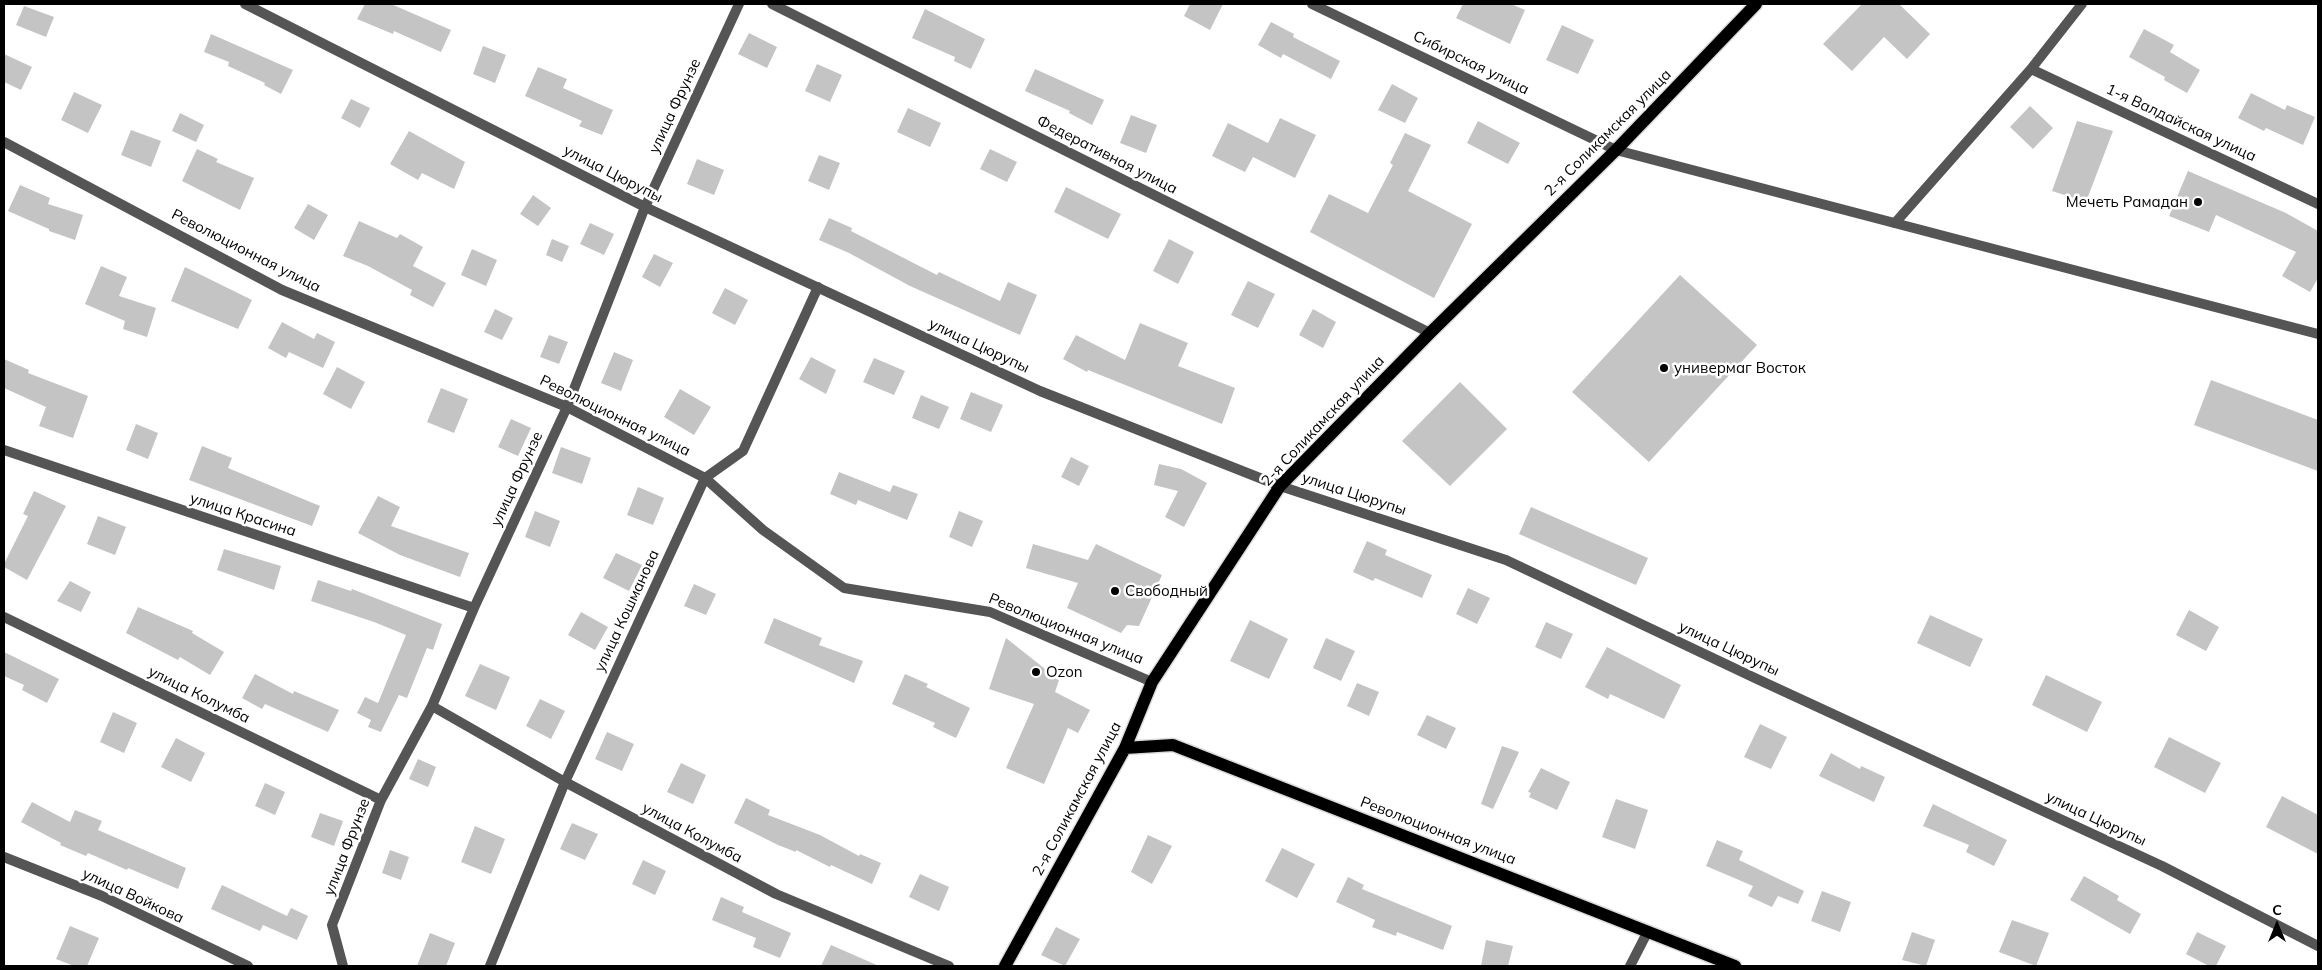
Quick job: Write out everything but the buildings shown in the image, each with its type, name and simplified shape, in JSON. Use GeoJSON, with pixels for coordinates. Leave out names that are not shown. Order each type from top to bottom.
{"type":"FeatureCollection","features":[{"type":"Feature","properties":{"kind":"main road","name":"2-я Соликамская улица"},"geometry":{"type":"LineString","coordinates":[[1005,966],[1125,748],[1152,682],[1280,486],[1430,333],[1616,150],[1756,4]]}},
{"type":"Feature","properties":{"kind":"main road","name":"Революционная улица"},"geometry":{"type":"LineString","coordinates":[[1125,748],[1173,745],[1735,966]]}},
{"type":"Feature","properties":{"kind":"street","name":"улица Цюрупы"},"geometry":{"type":"LineString","coordinates":[[245,4],[645,207],[1040,391],[1280,486],[1506,560],[1757,679],[2162,866],[2318,946]]}},
{"type":"Feature","properties":{"kind":"street","name":"улица Фрунзе"},"geometry":{"type":"LineString","coordinates":[[343,966],[332,925],[381,800],[432,706],[474,608],[567,407],[645,207],[739,4]]}},
{"type":"Feature","properties":{"kind":"street","name":"Федеративная улица"},"geometry":{"type":"LineString","coordinates":[[772,4],[1430,333]]}},
{"type":"Feature","properties":{"kind":"street","name":"Сибирская улица"},"geometry":{"type":"LineString","coordinates":[[1312,4],[1616,150],[2318,334]]}},
{"type":"Feature","properties":{"kind":"street"},"geometry":{"type":"LineString","coordinates":[[1895,223],[2031,68],[2082,4]]}},
{"type":"Feature","properties":{"kind":"street","name":"1-я Валдайская улица"},"geometry":{"type":"LineString","coordinates":[[2031,68],[2318,204]]}},
{"type":"Feature","properties":{"kind":"street","name":"Революционная улица"},"geometry":{"type":"LineString","coordinates":[[4,142],[282,290],[567,407],[705,478],[763,530],[844,588],[990,612],[1152,682]]}},
{"type":"Feature","properties":{"kind":"street","name":"улица Кошманова"},"geometry":{"type":"LineString","coordinates":[[490,966],[565,782],[705,478],[743,451],[818,287]]}},
{"type":"Feature","properties":{"kind":"street","name":"улица Красина"},"geometry":{"type":"LineString","coordinates":[[4,450],[474,608]]}},
{"type":"Feature","properties":{"kind":"street","name":"улица Колумба"},"geometry":{"type":"LineString","coordinates":[[4,617],[381,800]]}},
{"type":"Feature","properties":{"kind":"street","name":"улица Колумба"},"geometry":{"type":"LineString","coordinates":[[432,706],[565,782],[776,894],[948,966]]}},
{"type":"Feature","properties":{"kind":"street","name":"улица Войкова"},"geometry":{"type":"LineString","coordinates":[[4,857],[102,896],[248,966]]}},
{"type":"Feature","properties":{"kind":"street"},"geometry":{"type":"LineString","coordinates":[[1630,966],[1648,931]]}},
{"type":"Feature","properties":{"kind":"place","name":"Мечеть Рамадан"},"geometry":{"type":"Point","coordinates":[2198,202]}},
{"type":"Feature","properties":{"kind":"place","name":"универмаг Восток"},"geometry":{"type":"Point","coordinates":[1664,368]}},
{"type":"Feature","properties":{"kind":"place","name":"Свободный"},"geometry":{"type":"Point","coordinates":[1115,591]}},
{"type":"Feature","properties":{"kind":"place","name":"Ozon"},"geometry":{"type":"Point","coordinates":[1036,672]}}]}
